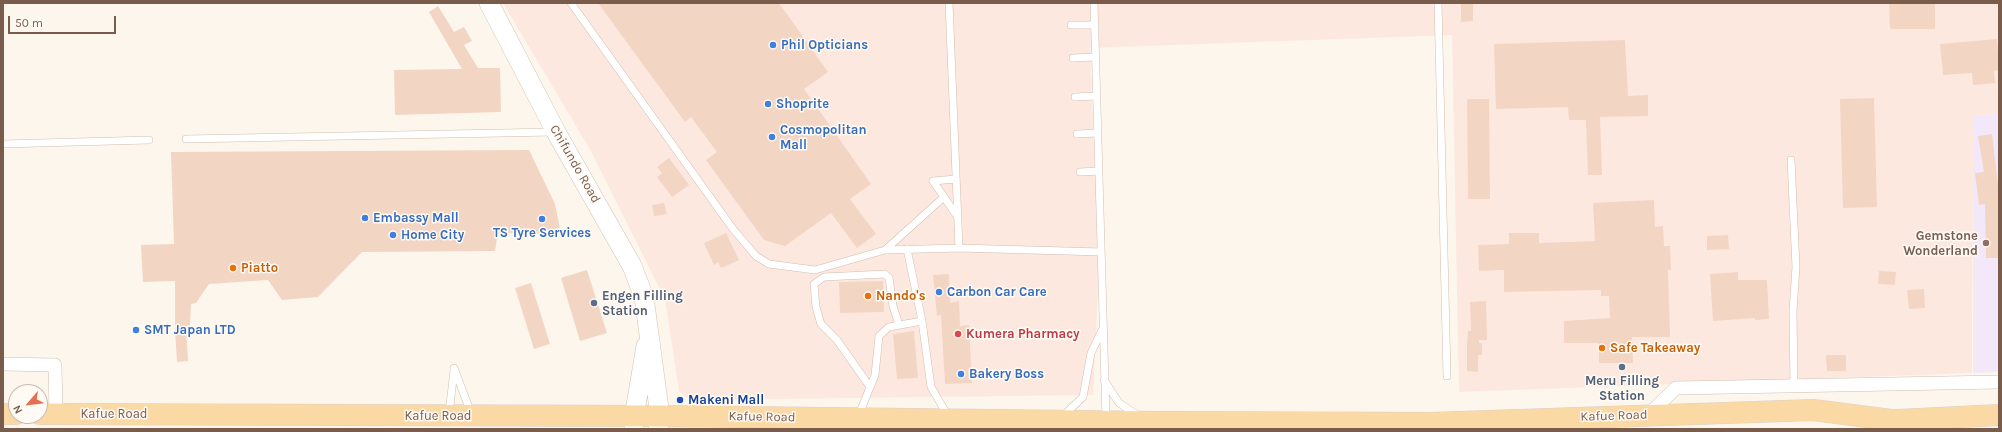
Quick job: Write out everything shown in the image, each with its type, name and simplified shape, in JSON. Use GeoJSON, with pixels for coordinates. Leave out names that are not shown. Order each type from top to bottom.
{"type":"FeatureCollection","features":[{"type":"Feature","properties":{"kind":"main road","name":"Kafue Road"},"geometry":{"type":"LineString","coordinates":[[48,414],[472,416],[634,423],[857,418],[1028,421],[1106,425],[1159,422],[1431,424],[1813,410],[1891,420]]}},
{"type":"Feature","properties":{"kind":"main road","name":"Kafue Road"},"geometry":{"type":"LineString","coordinates":[[1623,429],[1999,416]]}},
{"type":"Feature","properties":{"kind":"street","name":"Chifundo Road"},"geometry":{"type":"LineString","coordinates":[[489,3],[556,132],[632,266],[644,297],[659,423]]}},
{"type":"Feature","properties":{"kind":"street","name":"Chifundo Road"},"geometry":{"type":"LineString","coordinates":[[634,423],[649,329]]}},
{"type":"Feature","properties":{"kind":"street"},"geometry":{"type":"LineString","coordinates":[[3,364],[55,365],[48,414]]}},
{"type":"Feature","properties":{"kind":"street"},"geometry":{"type":"LineString","coordinates":[[1648,415],[1676,388],[1999,382]]}},
{"type":"Feature","properties":{"kind":"lane"},"geometry":{"type":"LineString","coordinates":[[571,3],[733,230],[756,256],[769,264],[815,270],[885,250],[907,249],[959,248],[1102,252]]}},
{"type":"Feature","properties":{"kind":"lane"},"geometry":{"type":"LineString","coordinates":[[949,3],[959,248]]}},
{"type":"Feature","properties":{"kind":"lane"},"geometry":{"type":"LineString","coordinates":[[1094,3],[1106,425]]}},
{"type":"Feature","properties":{"kind":"lane"},"geometry":{"type":"LineString","coordinates":[[1438,3],[1447,376]]}},
{"type":"Feature","properties":{"kind":"lane"},"geometry":{"type":"LineString","coordinates":[[1071,25],[1094,25]]}},
{"type":"Feature","properties":{"kind":"lane"},"geometry":{"type":"LineString","coordinates":[[1073,58],[1095,57]]}},
{"type":"Feature","properties":{"kind":"lane"},"geometry":{"type":"LineString","coordinates":[[1075,96],[1096,96]]}},
{"type":"Feature","properties":{"kind":"lane"},"geometry":{"type":"LineString","coordinates":[[186,139],[556,132]]}},
{"type":"Feature","properties":{"kind":"lane"},"geometry":{"type":"LineString","coordinates":[[1078,134],[1098,133]]}},
{"type":"Feature","properties":{"kind":"lane"},"geometry":{"type":"LineString","coordinates":[[3,144],[149,140]]}},
{"type":"Feature","properties":{"kind":"lane"},"geometry":{"type":"LineString","coordinates":[[1791,160],[1796,267],[1793,311],[1794,386]]}},
{"type":"Feature","properties":{"kind":"lane"},"geometry":{"type":"LineString","coordinates":[[1080,172],[1099,171]]}},
{"type":"Feature","properties":{"kind":"lane"},"geometry":{"type":"LineString","coordinates":[[956,179],[933,181],[958,216]]}},
{"type":"Feature","properties":{"kind":"lane"},"geometry":{"type":"LineString","coordinates":[[885,250],[944,197]]}},
{"type":"Feature","properties":{"kind":"lane"},"geometry":{"type":"LineString","coordinates":[[907,249],[922,321],[931,387],[950,420]]}},
{"type":"Feature","properties":{"kind":"lane"},"geometry":{"type":"LineString","coordinates":[[870,387],[837,340],[821,324],[816,307],[814,284],[824,277],[885,274],[888,278],[893,306],[899,325]]}},
{"type":"Feature","properties":{"kind":"lane"},"geometry":{"type":"LineString","coordinates":[[857,418],[875,375],[879,336],[889,327],[922,321]]}},
{"type":"Feature","properties":{"kind":"lane"},"geometry":{"type":"LineString","coordinates":[[1028,421],[1065,414],[1083,396],[1091,353],[1103,327]]}},
{"type":"Feature","properties":{"kind":"lane"},"geometry":{"type":"LineString","coordinates":[[449,416],[454,368],[472,416]]}},
{"type":"Feature","properties":{"kind":"lane"},"geometry":{"type":"LineString","coordinates":[[1104,380],[1119,403],[1138,416],[1159,422]]}},
{"type":"Feature","properties":{"kind":"shaded area"},"geometry":{"type":"Polygon","coordinates":[[[503,3],[1999,3],[1999,114],[1973,115],[1972,373],[1459,392],[1452,35],[1090,48],[1099,270],[1093,395],[689,400],[679,391],[665,299],[592,153],[503,3]]]}},
{"type":"Feature","properties":{"kind":"shaded area","name":"Gemstone Wonderland"},"geometry":{"type":"Polygon","coordinates":[[[1999,114],[1999,372],[1973,373],[1973,115],[1999,114]]]}},
{"type":"Feature","properties":{"kind":"building","name":"Cosmopolitan Mall"},"geometry":{"type":"Polygon","coordinates":[[[598,3],[779,3],[828,72],[804,89],[871,184],[850,199],[876,234],[857,248],[831,213],[785,246],[764,240],[706,160],[717,152],[691,117],[685,122],[598,3]]]}},
{"type":"Feature","properties":{"kind":"building"},"geometry":{"type":"Polygon","coordinates":[[[1461,3],[1473,3],[1473,21],[1461,22],[1461,3]]]}},
{"type":"Feature","properties":{"kind":"building"},"geometry":{"type":"Polygon","coordinates":[[[1889,3],[1935,3],[1935,29],[1890,29],[1889,3]]]}},
{"type":"Feature","properties":{"kind":"building"},"geometry":{"type":"Polygon","coordinates":[[[438,6],[454,32],[464,27],[472,41],[464,45],[478,68],[500,68],[501,112],[395,115],[394,70],[462,69],[429,12],[438,6]]]}},
{"type":"Feature","properties":{"kind":"building"},"geometry":{"type":"Polygon","coordinates":[[[1997,39],[1999,70],[1994,71],[1995,83],[1973,85],[1972,73],[1943,75],[1940,44],[1997,39]]]}},
{"type":"Feature","properties":{"kind":"building"},"geometry":{"type":"Polygon","coordinates":[[[1625,40],[1628,96],[1648,95],[1648,116],[1600,117],[1602,175],[1588,175],[1586,120],[1569,120],[1568,107],[1496,109],[1494,44],[1625,40]]]}},
{"type":"Feature","properties":{"kind":"building"},"geometry":{"type":"Polygon","coordinates":[[[1874,98],[1877,207],[1843,208],[1840,99],[1874,98]]]}},
{"type":"Feature","properties":{"kind":"building"},"geometry":{"type":"Polygon","coordinates":[[[1467,99],[1489,99],[1490,199],[1468,199],[1467,99]]]}},
{"type":"Feature","properties":{"kind":"building"},"geometry":{"type":"Polygon","coordinates":[[[1992,134],[1999,194],[1999,258],[1986,258],[1985,204],[1979,205],[1975,173],[1984,172],[1978,136],[1992,134]]]}},
{"type":"Feature","properties":{"kind":"building","name":"Embassy Mall"},"geometry":{"type":"Polygon","coordinates":[[[529,150],[555,204],[561,234],[498,233],[495,251],[362,252],[318,297],[282,300],[268,280],[209,284],[196,303],[191,304],[190,326],[186,326],[188,361],[177,362],[175,330],[175,281],[143,282],[141,245],[174,244],[171,152],[529,150]]]}},
{"type":"Feature","properties":{"kind":"building"},"geometry":{"type":"Polygon","coordinates":[[[669,158],[689,185],[672,197],[657,177],[662,173],[657,167],[669,158]]]}},
{"type":"Feature","properties":{"kind":"building"},"geometry":{"type":"Polygon","coordinates":[[[1654,200],[1655,227],[1663,226],[1664,246],[1670,246],[1671,270],[1668,270],[1670,337],[1632,337],[1633,363],[1599,363],[1599,343],[1564,343],[1564,321],[1610,318],[1609,296],[1601,296],[1601,290],[1504,292],[1504,270],[1479,271],[1478,245],[1509,244],[1509,233],[1539,233],[1539,243],[1595,241],[1593,203],[1654,200]]]}},
{"type":"Feature","properties":{"kind":"building"},"geometry":{"type":"Polygon","coordinates":[[[664,203],[667,214],[654,216],[652,205],[664,203]]]}},
{"type":"Feature","properties":{"kind":"building"},"geometry":{"type":"Polygon","coordinates":[[[726,233],[739,260],[721,268],[718,262],[714,265],[704,243],[726,233]]]}},
{"type":"Feature","properties":{"kind":"building"},"geometry":{"type":"Polygon","coordinates":[[[1728,235],[1729,249],[1707,250],[1707,236],[1728,235]]]}},
{"type":"Feature","properties":{"kind":"building"},"geometry":{"type":"Polygon","coordinates":[[[587,270],[607,333],[580,341],[561,278],[587,270]]]}},
{"type":"Feature","properties":{"kind":"building"},"geometry":{"type":"Polygon","coordinates":[[[1879,271],[1896,272],[1895,285],[1878,284],[1879,271]]]}},
{"type":"Feature","properties":{"kind":"building"},"geometry":{"type":"Polygon","coordinates":[[[1738,272],[1738,280],[1767,280],[1769,319],[1755,320],[1755,318],[1713,321],[1710,274],[1738,272]]]}},
{"type":"Feature","properties":{"kind":"building"},"geometry":{"type":"Polygon","coordinates":[[[949,274],[950,303],[959,301],[960,326],[969,325],[972,383],[945,384],[941,315],[937,316],[933,275],[949,274]]]}},
{"type":"Feature","properties":{"kind":"building"},"geometry":{"type":"Polygon","coordinates":[[[883,281],[884,312],[840,313],[839,282],[883,281]]]}},
{"type":"Feature","properties":{"kind":"building"},"geometry":{"type":"Polygon","coordinates":[[[531,283],[550,344],[534,349],[515,288],[531,283]]]}},
{"type":"Feature","properties":{"kind":"building"},"geometry":{"type":"Polygon","coordinates":[[[1924,289],[1925,308],[1909,309],[1907,290],[1924,289]]]}},
{"type":"Feature","properties":{"kind":"building"},"geometry":{"type":"Polygon","coordinates":[[[1486,301],[1487,340],[1479,340],[1479,343],[1482,343],[1482,355],[1478,355],[1478,372],[1467,371],[1468,331],[1471,331],[1470,302],[1486,301]]]}},
{"type":"Feature","properties":{"kind":"building"},"geometry":{"type":"Polygon","coordinates":[[[914,331],[918,378],[897,379],[893,334],[914,331]]]}},
{"type":"Feature","properties":{"kind":"building"},"geometry":{"type":"Polygon","coordinates":[[[1826,355],[1846,355],[1846,371],[1827,371],[1826,355]]]}},
{"type":"Feature","properties":{"kind":"place","name":"Phil Opticians"},"geometry":{"type":"Point","coordinates":[773,45]}},
{"type":"Feature","properties":{"kind":"place","name":"Shoprite"},"geometry":{"type":"Point","coordinates":[768,104]}},
{"type":"Feature","properties":{"kind":"place","name":"Cosmopolitan Mall"},"geometry":{"type":"Point","coordinates":[772,137]}},
{"type":"Feature","properties":{"kind":"place","name":"Embassy Mall"},"geometry":{"type":"Point","coordinates":[365,218]}},
{"type":"Feature","properties":{"kind":"place","name":"TS Tyre Services"},"geometry":{"type":"Point","coordinates":[542,219]}},
{"type":"Feature","properties":{"kind":"place","name":"Home City"},"geometry":{"type":"Point","coordinates":[393,235]}},
{"type":"Feature","properties":{"kind":"place","name":"Gemstone Wonderland"},"geometry":{"type":"Point","coordinates":[1986,243]}},
{"type":"Feature","properties":{"kind":"place","name":"Piatto"},"geometry":{"type":"Point","coordinates":[233,268]}},
{"type":"Feature","properties":{"kind":"place","name":"Carbon Car Care"},"geometry":{"type":"Point","coordinates":[939,292]}},
{"type":"Feature","properties":{"kind":"place","name":"Nando's"},"geometry":{"type":"Point","coordinates":[868,296]}},
{"type":"Feature","properties":{"kind":"place","name":"Engen Filling Station"},"geometry":{"type":"Point","coordinates":[594,303]}},
{"type":"Feature","properties":{"kind":"place","name":"SMT Japan LTD"},"geometry":{"type":"Point","coordinates":[136,330]}},
{"type":"Feature","properties":{"kind":"place","name":"Kumera Pharmacy"},"geometry":{"type":"Point","coordinates":[958,334]}},
{"type":"Feature","properties":{"kind":"place","name":"Safe Takeaway"},"geometry":{"type":"Point","coordinates":[1602,348]}},
{"type":"Feature","properties":{"kind":"place","name":"Meru Filling Station"},"geometry":{"type":"Point","coordinates":[1622,367]}},
{"type":"Feature","properties":{"kind":"place","name":"Bakery Boss"},"geometry":{"type":"Point","coordinates":[961,374]}},
{"type":"Feature","properties":{"kind":"place","name":"Makeni Mall"},"geometry":{"type":"Point","coordinates":[680,400]}}]}
